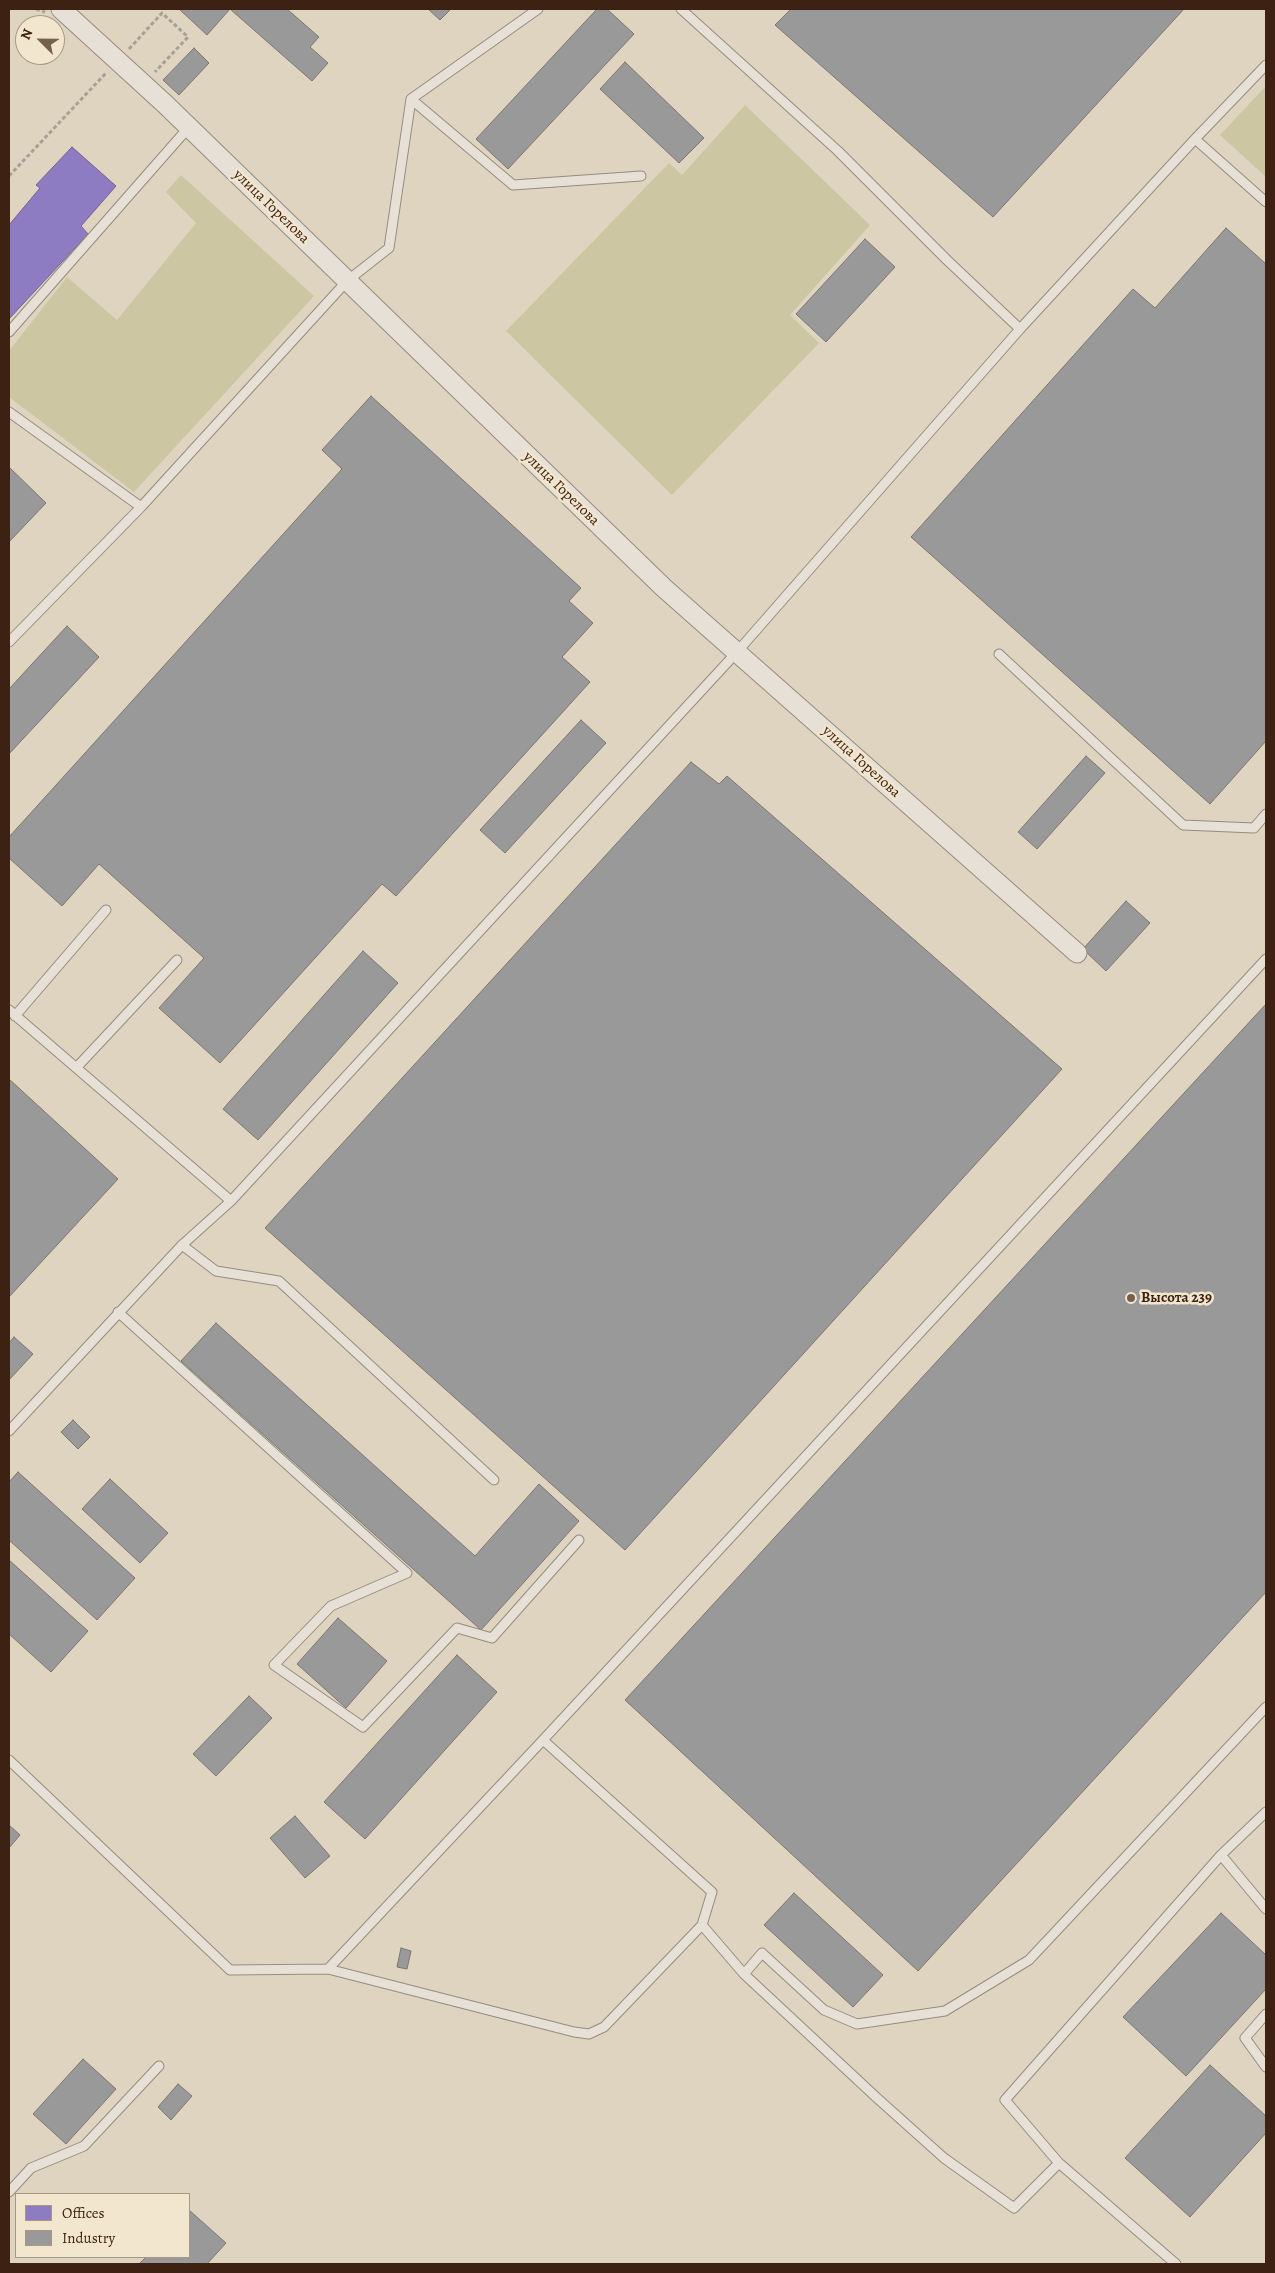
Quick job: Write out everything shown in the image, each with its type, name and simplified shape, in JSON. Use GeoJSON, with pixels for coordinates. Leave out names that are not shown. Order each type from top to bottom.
{"type":"FeatureCollection","features":[{"type":"Feature","properties":{"kind":"street","name":"улица Горелова"},"geometry":{"type":"LineString","coordinates":[[61,9],[189,127],[664,588],[1076,953]]}},
{"type":"Feature","properties":{"kind":"lane"},"geometry":{"type":"LineString","coordinates":[[9,642],[142,507],[347,281],[389,248],[411,99],[538,9]]}},
{"type":"Feature","properties":{"kind":"lane"},"geometry":{"type":"LineString","coordinates":[[681,9],[838,151],[947,260],[1020,329]]}},
{"type":"Feature","properties":{"kind":"lane"},"geometry":{"type":"LineString","coordinates":[[9,1431],[118,1312],[182,1246],[231,1201],[737,652],[1020,329],[1266,65]]}},
{"type":"Feature","properties":{"kind":"lane"},"geometry":{"type":"LineString","coordinates":[[411,99],[513,185],[641,176]]}},
{"type":"Feature","properties":{"kind":"lane"},"geometry":{"type":"LineString","coordinates":[[9,332],[189,127]]}},
{"type":"Feature","properties":{"kind":"lane"},"geometry":{"type":"LineString","coordinates":[[1195,139],[1266,202]]}},
{"type":"Feature","properties":{"kind":"lane"},"geometry":{"type":"LineString","coordinates":[[9,412],[142,507]]}},
{"type":"Feature","properties":{"kind":"lane"},"geometry":{"type":"LineString","coordinates":[[1000,654],[1183,825],[1254,828],[1266,814]]}},
{"type":"Feature","properties":{"kind":"lane"},"geometry":{"type":"LineString","coordinates":[[106,910],[12,1013],[231,1201]]}},
{"type":"Feature","properties":{"kind":"lane"},"geometry":{"type":"LineString","coordinates":[[328,1969],[543,1740],[1266,959]]}},
{"type":"Feature","properties":{"kind":"lane"},"geometry":{"type":"LineString","coordinates":[[77,1067],[177,960]]}},
{"type":"Feature","properties":{"kind":"lane"},"geometry":{"type":"LineString","coordinates":[[182,1246],[216,1271],[279,1281],[494,1480]]}},
{"type":"Feature","properties":{"kind":"lane"},"geometry":{"type":"LineString","coordinates":[[118,1312],[407,1573],[331,1606],[274,1665],[363,1727],[458,1628],[492,1638],[579,1540]]}},
{"type":"Feature","properties":{"kind":"lane"},"geometry":{"type":"LineString","coordinates":[[744,1974],[762,1953],[824,2010],[857,2024],[945,2011],[1029,1960],[1266,1706]]}},
{"type":"Feature","properties":{"kind":"lane"},"geometry":{"type":"LineString","coordinates":[[9,1760],[230,1970],[328,1969],[574,2032],[590,2034],[604,2027],[702,1926],[712,1892],[543,1740]]}},
{"type":"Feature","properties":{"kind":"lane"},"geometry":{"type":"LineString","coordinates":[[1176,2264],[1059,2163],[1005,2100],[1221,1855],[1266,1812]]}},
{"type":"Feature","properties":{"kind":"lane"},"geometry":{"type":"LineString","coordinates":[[1221,1855],[1266,1909]]}},
{"type":"Feature","properties":{"kind":"lane"},"geometry":{"type":"LineString","coordinates":[[702,1926],[744,1974],[944,2158],[1014,2208],[1059,2163]]}},
{"type":"Feature","properties":{"kind":"lane"},"geometry":{"type":"LineString","coordinates":[[1266,2014],[1245,2038],[1266,2067]]}},
{"type":"Feature","properties":{"kind":"lane"},"geometry":{"type":"LineString","coordinates":[[9,2192],[31,2168],[84,2146],[159,2066]]}},
{"type":"Feature","properties":{"kind":"path"},"geometry":{"type":"LineString","coordinates":[[9,176],[162,13],[188,37]]}},
{"type":"Feature","properties":{"kind":"shaded area"},"geometry":{"type":"Polygon","coordinates":[[[1266,86],[1266,177],[1220,135],[1266,86]]]}},
{"type":"Feature","properties":{"kind":"shaded area"},"geometry":{"type":"Polygon","coordinates":[[[745,105],[870,225],[790,315],[819,343],[672,495],[506,331],[669,163],[682,175],[745,105]]]}},
{"type":"Feature","properties":{"kind":"shaded area"},"geometry":{"type":"Polygon","coordinates":[[[181,175],[314,296],[134,492],[9,397],[9,351],[67,277],[117,320],[196,223],[166,192],[181,175]]]}},
{"type":"Feature","properties":{"kind":"building: Offices"},"geometry":{"type":"Polygon","coordinates":[[[72,147],[116,186],[81,226],[88,234],[9,319],[9,225],[40,188],[36,185],[72,147]]]}},
{"type":"Feature","properties":{"kind":"building: Industry"},"geometry":{"type":"Polygon","coordinates":[[[179,9],[230,9],[207,35],[179,9]]]}},
{"type":"Feature","properties":{"kind":"building: Industry"},"geometry":{"type":"Polygon","coordinates":[[[230,9],[287,9],[319,37],[310,47],[328,63],[312,81],[230,9]]]}},
{"type":"Feature","properties":{"kind":"building: Industry"},"geometry":{"type":"Polygon","coordinates":[[[428,9],[451,9],[440,20],[428,9]]]}},
{"type":"Feature","properties":{"kind":"building: Industry"},"geometry":{"type":"Polygon","coordinates":[[[597,9],[607,9],[634,34],[508,169],[476,139],[597,9]]]}},
{"type":"Feature","properties":{"kind":"building: Industry"},"geometry":{"type":"Polygon","coordinates":[[[791,9],[1184,9],[993,217],[775,25],[791,9]]]}},
{"type":"Feature","properties":{"kind":"building: Industry"},"geometry":{"type":"Polygon","coordinates":[[[194,48],[209,63],[179,95],[163,80],[194,48]]]}},
{"type":"Feature","properties":{"kind":"building: Industry"},"geometry":{"type":"Polygon","coordinates":[[[625,62],[704,138],[679,163],[600,89],[625,62]]]}},
{"type":"Feature","properties":{"kind":"building: Industry"},"geometry":{"type":"Polygon","coordinates":[[[1226,228],[1266,264],[1266,741],[1210,804],[911,537],[1133,289],[1155,308],[1226,228]]]}},
{"type":"Feature","properties":{"kind":"building: Industry"},"geometry":{"type":"Polygon","coordinates":[[[865,239],[895,267],[826,342],[796,314],[865,239]]]}},
{"type":"Feature","properties":{"kind":"building: Industry"},"geometry":{"type":"Polygon","coordinates":[[[371,396],[581,588],[569,601],[593,623],[562,657],[590,682],[396,896],[382,884],[220,1063],[159,1008],[204,958],[99,864],[62,906],[9,858],[9,837],[342,469],[322,450],[371,396]]]}},
{"type":"Feature","properties":{"kind":"building: Industry"},"geometry":{"type":"Polygon","coordinates":[[[9,467],[46,503],[9,542],[9,467]]]}},
{"type":"Feature","properties":{"kind":"building: Industry"},"geometry":{"type":"Polygon","coordinates":[[[67,626],[99,657],[9,754],[9,689],[67,626]]]}},
{"type":"Feature","properties":{"kind":"building: Industry"},"geometry":{"type":"Polygon","coordinates":[[[581,720],[606,743],[505,853],[480,830],[581,720]]]}},
{"type":"Feature","properties":{"kind":"building: Industry"},"geometry":{"type":"Polygon","coordinates":[[[1086,756],[1105,773],[1037,849],[1018,832],[1086,756]]]}},
{"type":"Feature","properties":{"kind":"building: Industry"},"geometry":{"type":"Polygon","coordinates":[[[691,762],[719,784],[727,776],[1062,1069],[625,1550],[265,1228],[691,762]]]}},
{"type":"Feature","properties":{"kind":"building: Industry"},"geometry":{"type":"Polygon","coordinates":[[[1126,901],[1150,923],[1106,971],[1083,949],[1126,901]]]}},
{"type":"Feature","properties":{"kind":"building: Industry"},"geometry":{"type":"Polygon","coordinates":[[[363,951],[398,983],[258,1140],[223,1109],[363,951]]]}},
{"type":"Feature","properties":{"kind":"building: Industry","name":"Высота 239"},"geometry":{"type":"Polygon","coordinates":[[[1266,1004],[1266,1592],[918,1971],[625,1700],[1266,1004]]]}},
{"type":"Feature","properties":{"kind":"building: Industry"},"geometry":{"type":"Polygon","coordinates":[[[9,1079],[118,1179],[9,1297],[9,1079]]]}},
{"type":"Feature","properties":{"kind":"building: Industry"},"geometry":{"type":"Polygon","coordinates":[[[216,1323],[475,1556],[539,1484],[579,1521],[481,1630],[181,1361],[216,1323]]]}},
{"type":"Feature","properties":{"kind":"building: Industry"},"geometry":{"type":"Polygon","coordinates":[[[14,1337],[33,1354],[9,1380],[9,1343],[14,1337]]]}},
{"type":"Feature","properties":{"kind":"building: Industry"},"geometry":{"type":"Polygon","coordinates":[[[73,1420],[90,1437],[78,1449],[61,1432],[73,1420]]]}},
{"type":"Feature","properties":{"kind":"building: Industry"},"geometry":{"type":"Polygon","coordinates":[[[18,1472],[135,1578],[97,1620],[9,1540],[9,1482],[18,1472]]]}},
{"type":"Feature","properties":{"kind":"building: Industry"},"geometry":{"type":"Polygon","coordinates":[[[110,1479],[168,1533],[140,1563],[82,1509],[110,1479]]]}},
{"type":"Feature","properties":{"kind":"building: Industry"},"geometry":{"type":"Polygon","coordinates":[[[9,1560],[88,1631],[51,1672],[9,1634],[9,1560]]]}},
{"type":"Feature","properties":{"kind":"building: Industry"},"geometry":{"type":"Polygon","coordinates":[[[338,1618],[387,1661],[346,1708],[297,1664],[338,1618]]]}},
{"type":"Feature","properties":{"kind":"building: Industry"},"geometry":{"type":"Polygon","coordinates":[[[457,1655],[497,1692],[365,1839],[324,1802],[457,1655]]]}},
{"type":"Feature","properties":{"kind":"building: Industry"},"geometry":{"type":"Polygon","coordinates":[[[249,1696],[272,1718],[216,1776],[193,1754],[249,1696]]]}},
{"type":"Feature","properties":{"kind":"building: Industry"},"geometry":{"type":"Polygon","coordinates":[[[295,1816],[330,1856],[305,1878],[270,1838],[295,1816]]]}},
{"type":"Feature","properties":{"kind":"building: Industry"},"geometry":{"type":"Polygon","coordinates":[[[9,1825],[20,1835],[9,1848],[9,1825]]]}},
{"type":"Feature","properties":{"kind":"building: Industry"},"geometry":{"type":"Polygon","coordinates":[[[794,1893],[883,1975],[853,2007],[764,1925],[794,1893]]]}},
{"type":"Feature","properties":{"kind":"building: Industry"},"geometry":{"type":"Polygon","coordinates":[[[1221,1913],[1266,1955],[1266,1989],[1186,2076],[1123,2017],[1221,1913]]]}},
{"type":"Feature","properties":{"kind":"building: Industry"},"geometry":{"type":"Polygon","coordinates":[[[401,1948],[411,1951],[407,1969],[397,1967],[401,1948]]]}},
{"type":"Feature","properties":{"kind":"building: Industry"},"geometry":{"type":"Polygon","coordinates":[[[83,2059],[116,2089],[66,2144],[33,2114],[83,2059]]]}},
{"type":"Feature","properties":{"kind":"building: Industry"},"geometry":{"type":"Polygon","coordinates":[[[1210,2065],[1266,2116],[1266,2133],[1190,2217],[1125,2158],[1210,2065]]]}},
{"type":"Feature","properties":{"kind":"building: Industry"},"geometry":{"type":"Polygon","coordinates":[[[178,2084],[192,2096],[171,2120],[158,2107],[178,2084]]]}},
{"type":"Feature","properties":{"kind":"building: Industry"},"geometry":{"type":"Polygon","coordinates":[[[190,2211],[226,2243],[207,2264],[139,2264],[145,2258],[190,2258],[190,2211]]]}},
{"type":"Feature","properties":{"kind":"place","name":"Высота 239"},"geometry":{"type":"Point","coordinates":[1131,1298]}}]}
